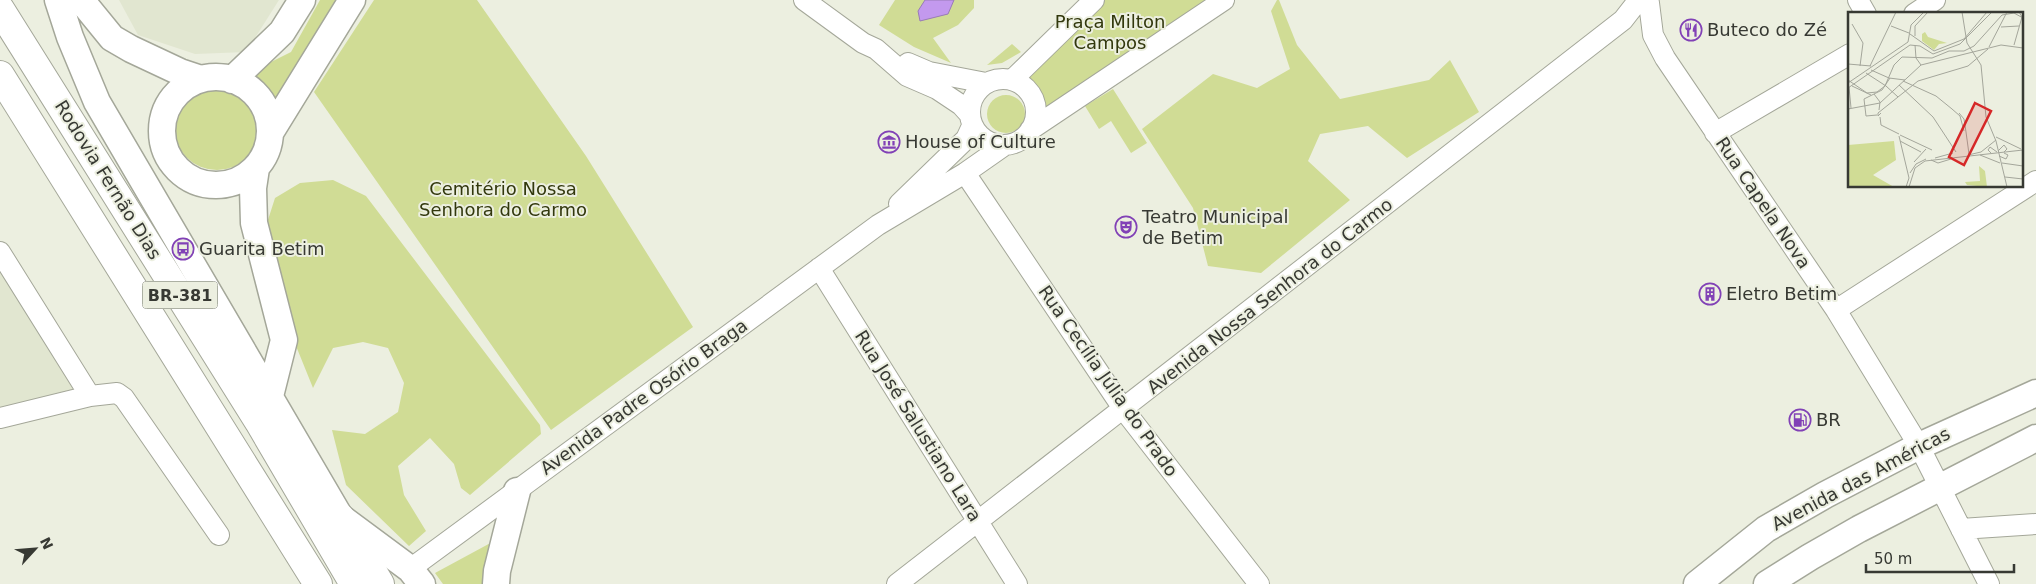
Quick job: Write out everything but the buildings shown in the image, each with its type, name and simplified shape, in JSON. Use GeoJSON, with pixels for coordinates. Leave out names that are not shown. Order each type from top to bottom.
{"type":"FeatureCollection","features":[{"type":"Feature","properties":{"kind":"highway","name":"Rodovia Fernão Dias"},"geometry":{"type":"LineString","coordinates":[[0,8],[259,422],[354,584]]}},
{"type":"Feature","properties":{"kind":"highway","name":"Rodovia Fernão Dias"},"geometry":{"type":"LineString","coordinates":[[3,81],[318,584]]}},
{"type":"Feature","properties":{"kind":"highway"},"geometry":{"type":"LineString","coordinates":[[340,517],[380,584]]}},
{"type":"Feature","properties":{"kind":"main road"},"geometry":{"type":"LineString","coordinates":[[58,0],[70,37],[97,102],[340,517],[416,577]]}},
{"type":"Feature","properties":{"kind":"main road"},"geometry":{"type":"LineString","coordinates":[[82,0],[85,7],[112,38],[180,72],[201,79]]}},
{"type":"Feature","properties":{"kind":"main road"},"geometry":{"type":"LineString","coordinates":[[232,80],[282,32],[302,0]]}},
{"type":"Feature","properties":{"kind":"main road"},"geometry":{"type":"LineString","coordinates":[[270,396],[284,340],[254,223],[253,188],[256,168],[266,150],[270,133],[352,0]]}},
{"type":"Feature","properties":{"kind":"main road"},"geometry":{"type":"LineString","coordinates":[[256,168],[242,179],[224,185],[206,184],[189,178],[176,167],[166,151],[162,134],[164,116],[172,100],[185,87],[201,79],[216,77],[232,80],[248,88],[260,100],[267,116],[270,133]]}},
{"type":"Feature","properties":{"kind":"main road","name":"Avenida das Américas"},"geometry":{"type":"LineString","coordinates":[[1697,584],[1766,529],[1825,495],[1919,446],[2036,393]]}},
{"type":"Feature","properties":{"kind":"main road"},"geometry":{"type":"LineString","coordinates":[[1767,584],[1810,557],[1939,486],[2036,438]]}},
{"type":"Feature","properties":{"kind":"main road"},"geometry":{"type":"LineString","coordinates":[[496,584],[497,571],[517,491]]}},
{"type":"Feature","properties":{"kind":"street"},"geometry":{"type":"LineString","coordinates":[[804,0],[863,43],[929,72],[986,83],[1003,79],[1012,80],[1027,90],[1035,105],[1034,122],[1024,138],[1015,143],[1005,145],[988,142],[960,105],[937,89],[908,76],[876,49]]}},
{"type":"Feature","properties":{"kind":"street"},"geometry":{"type":"LineString","coordinates":[[1012,80],[1094,0]]}},
{"type":"Feature","properties":{"kind":"street"},"geometry":{"type":"LineString","coordinates":[[1030,130],[1224,0]]}},
{"type":"Feature","properties":{"kind":"street"},"geometry":{"type":"LineString","coordinates":[[1858,0],[1865,12]]}},
{"type":"Feature","properties":{"kind":"street"},"geometry":{"type":"LineString","coordinates":[[1917,12],[1934,0]]}},
{"type":"Feature","properties":{"kind":"street","name":"Rua Capela Nova"},"geometry":{"type":"LineString","coordinates":[[1645,1],[1653,35],[1665,58],[1836,310],[1919,446],[1989,584]]}},
{"type":"Feature","properties":{"kind":"street","name":"Avenida Nossa Senhora do Carmo"},"geometry":{"type":"LineString","coordinates":[[897,584],[1124,410],[1645,1]]}},
{"type":"Feature","properties":{"kind":"street"},"geometry":{"type":"LineString","coordinates":[[1715,133],[1848,55]]}},
{"type":"Feature","properties":{"kind":"street"},"geometry":{"type":"LineString","coordinates":[[971,121],[973,97],[986,83]]}},
{"type":"Feature","properties":{"kind":"street","name":"Avenida Padre Osório Braga"},"geometry":{"type":"LineString","coordinates":[[878,226],[966,138],[971,121]]}},
{"type":"Feature","properties":{"kind":"street","name":"Avenida Padre Osório Braga"},"geometry":{"type":"LineString","coordinates":[[416,577],[517,491],[819,268],[878,226],[1005,145]]}},
{"type":"Feature","properties":{"kind":"street","name":"Rua Cecília Júlia do Prado"},"geometry":{"type":"LineString","coordinates":[[965,172],[1124,410],[1259,584]]}},
{"type":"Feature","properties":{"kind":"street"},"geometry":{"type":"LineString","coordinates":[[1836,310],[2036,181]]}},
{"type":"Feature","properties":{"kind":"street"},"geometry":{"type":"LineString","coordinates":[[0,252],[90,396]]}},
{"type":"Feature","properties":{"kind":"street","name":"Rua José Salustiano Lara"},"geometry":{"type":"LineString","coordinates":[[819,268],[1017,584]]}},
{"type":"Feature","properties":{"kind":"street"},"geometry":{"type":"LineString","coordinates":[[0,418],[90,396],[117,393],[124,398],[219,535]]}},
{"type":"Feature","properties":{"kind":"street"},"geometry":{"type":"LineString","coordinates":[[1961,529],[2036,524]]}},
{"type":"Feature","properties":{"kind":"shaded area"},"geometry":{"type":"Polygon","coordinates":[[[119,0],[279,0],[246,52],[195,54],[138,35],[119,0]]]}},
{"type":"Feature","properties":{"kind":"shaded area"},"geometry":{"type":"Polygon","coordinates":[[[925,0],[954,0],[948,14],[920,21],[918,11],[925,0]]]}},
{"type":"Feature","properties":{"kind":"shaded area"},"geometry":{"type":"Polygon","coordinates":[[[0,252],[90,396],[0,418],[0,252]]]}},
{"type":"Feature","properties":{"kind":"green space"},"geometry":{"type":"Polygon","coordinates":[[[320,0],[349,0],[280,110],[268,88],[251,72],[291,52],[320,0]]]}},
{"type":"Feature","properties":{"kind":"green space","name":"Cemitério Nossa Senhora do Carmo"},"geometry":{"type":"Polygon","coordinates":[[[374,0],[477,0],[586,156],[693,327],[551,430],[314,92],[374,0]]]}},
{"type":"Feature","properties":{"kind":"green space"},"geometry":{"type":"Polygon","coordinates":[[[895,0],[974,0],[974,8],[958,25],[933,38],[951,63],[914,47],[879,25],[895,0]]]}},
{"type":"Feature","properties":{"kind":"green space","name":"Praça Milton Campos"},"geometry":{"type":"Polygon","coordinates":[[[1098,0],[1218,0],[1043,115],[1042,103],[1038,92],[1033,83],[1024,75],[1098,0]]]}},
{"type":"Feature","properties":{"kind":"green space"},"geometry":{"type":"Polygon","coordinates":[[[1277,0],[1279,0],[1297,45],[1340,99],[1429,80],[1450,60],[1479,112],[1407,158],[1368,126],[1320,134],[1308,161],[1350,200],[1261,273],[1208,266],[1193,208],[1142,129],[1213,74],[1257,88],[1290,69],[1271,11],[1277,0]]]}},
{"type":"Feature","properties":{"kind":"green space"},"geometry":{"type":"Polygon","coordinates":[[[1012,44],[1021,52],[1002,63],[987,65],[1012,44]]]}},
{"type":"Feature","properties":{"kind":"green space"},"geometry":{"type":"Polygon","coordinates":[[[209,84],[225,84],[234,87],[248,96],[257,110],[260,127],[257,144],[248,158],[234,167],[225,170],[209,170],[193,163],[181,151],[174,135],[174,119],[181,103],[193,91],[209,84]]]}},
{"type":"Feature","properties":{"kind":"green space"},"geometry":{"type":"Polygon","coordinates":[[[1113,89],[1147,143],[1131,153],[1111,121],[1099,129],[1085,106],[1113,89]]]}},
{"type":"Feature","properties":{"kind":"green space"},"geometry":{"type":"Polygon","coordinates":[[[1006,95],[1019,101],[1025,114],[1019,127],[1006,133],[993,127],[987,114],[993,101],[1006,95]]]}},
{"type":"Feature","properties":{"kind":"green space"},"geometry":{"type":"Polygon","coordinates":[[[333,180],[366,196],[540,425],[541,434],[470,495],[461,488],[454,464],[430,438],[398,466],[404,495],[426,531],[409,546],[346,485],[332,430],[365,434],[398,412],[404,383],[388,348],[363,342],[333,348],[313,388],[292,336],[267,223],[275,198],[300,183],[333,180]]]}},
{"type":"Feature","properties":{"kind":"green space"},"geometry":{"type":"Polygon","coordinates":[[[496,540],[486,584],[443,584],[435,573],[496,540]]]}},
{"type":"Feature","properties":{"kind":"place","name":"Buteco do Zé"},"geometry":{"type":"Point","coordinates":[1691,30]}},
{"type":"Feature","properties":{"kind":"place","name":"House of Culture"},"geometry":{"type":"Point","coordinates":[889,142]}},
{"type":"Feature","properties":{"kind":"place","name":"Teatro Municipal de Betim"},"geometry":{"type":"Point","coordinates":[1126,227]}},
{"type":"Feature","properties":{"kind":"place","name":"Guarita Betim"},"geometry":{"type":"Point","coordinates":[183,249]}},
{"type":"Feature","properties":{"kind":"place","name":"Eletro Betim"},"geometry":{"type":"Point","coordinates":[1710,294]}},
{"type":"Feature","properties":{"kind":"place","name":"BR"},"geometry":{"type":"Point","coordinates":[1800,420]}}]}
